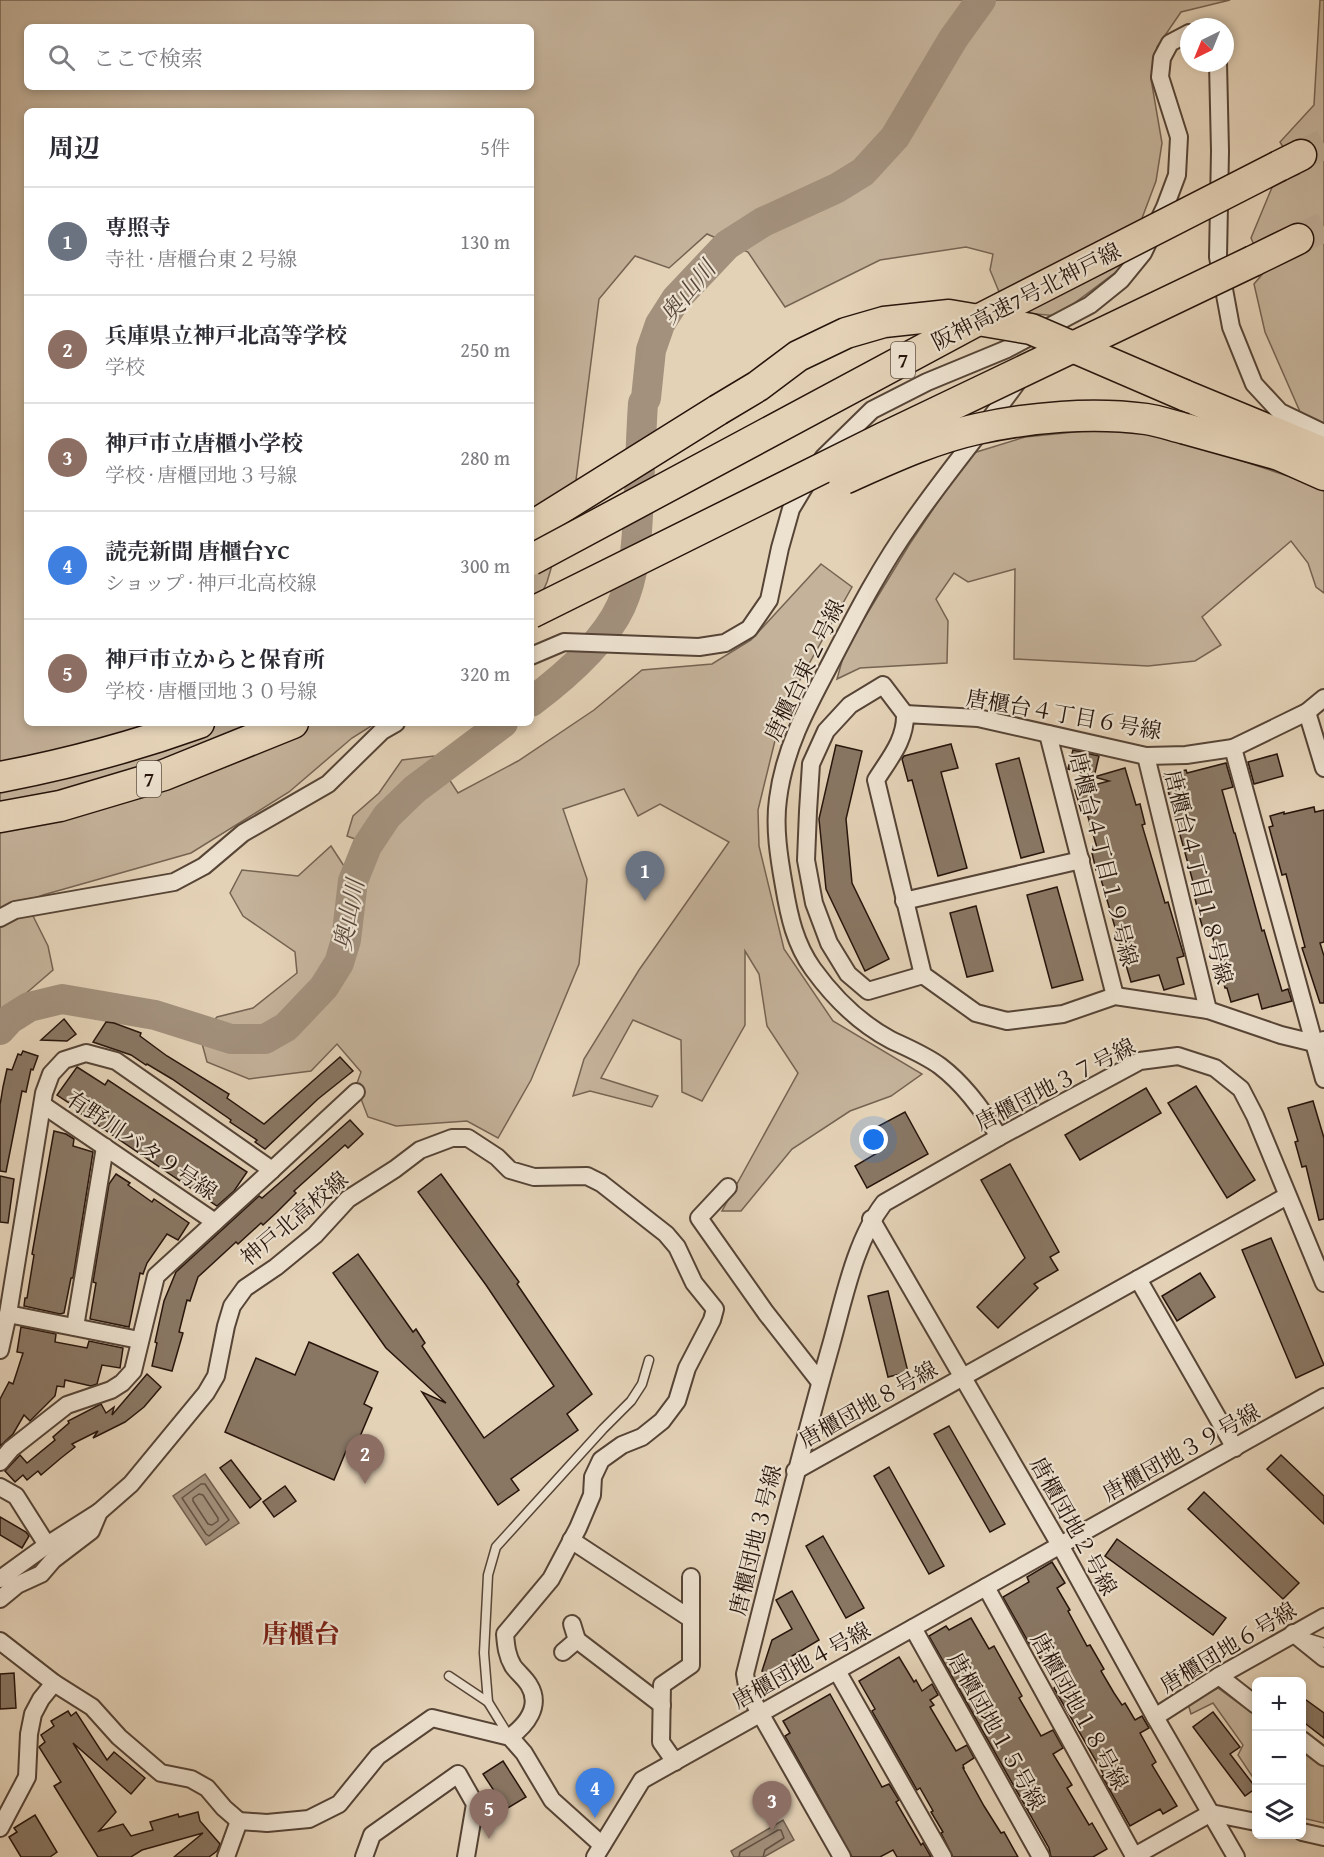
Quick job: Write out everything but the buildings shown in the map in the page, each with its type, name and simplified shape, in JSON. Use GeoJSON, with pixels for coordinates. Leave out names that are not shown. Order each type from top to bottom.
{"type":"FeatureCollection","features":[{"type":"Feature","properties":{"kind":"highway","name":"阪神高速7号北神戸線"},"geometry":{"type":"LineString","coordinates":[[534,558],[978,320],[1290,161]]}},
{"type":"Feature","properties":{"kind":"highway"},"geometry":{"type":"LineString","coordinates":[[534,612],[883,438],[1298,239]]}},
{"type":"Feature","properties":{"kind":"highway"},"geometry":{"type":"LineString","coordinates":[[534,525],[758,386],[798,356],[846,333],[884,322],[949,315],[1031,329],[1324,453]]}},
{"type":"Feature","properties":{"kind":"highway"},"geometry":{"type":"LineString","coordinates":[[534,612],[908,451],[977,429],[1063,416],[1108,416],[1149,420],[1279,455],[1324,475]]}},
{"type":"Feature","properties":{"kind":"highway","name":"7"},"geometry":{"type":"LineString","coordinates":[[0,777],[58,765],[157,738],[191,726]]}},
{"type":"Feature","properties":{"kind":"highway","name":"7"},"geometry":{"type":"LineString","coordinates":[[0,817],[60,806],[164,775],[286,726]]}},
{"type":"Feature","properties":{"kind":"street"},"geometry":{"type":"LineString","coordinates":[[534,655],[564,642],[575,641],[699,647],[725,643],[749,629],[769,600],[791,509],[822,459],[872,410],[927,382],[1007,349],[1090,305],[1121,280],[1143,253],[1177,175],[1179,137],[1160,77],[1162,58],[1170,42],[1180,37]]}},
{"type":"Feature","properties":{"kind":"street"},"geometry":{"type":"LineString","coordinates":[[1218,72],[1220,151],[1218,257],[1231,327],[1254,384],[1280,412],[1324,433]]}},
{"type":"Feature","properties":{"kind":"street","name":"唐櫃台東２号線"},"geometry":{"type":"LineString","coordinates":[[999,1137],[980,1107],[948,1074],[918,1053],[889,1039],[858,1019],[841,1003],[811,966],[796,939],[789,916],[776,830],[777,801],[784,765],[800,721],[867,595],[912,522],[1035,358],[1042,329]]}},
{"type":"Feature","properties":{"kind":"street"},"geometry":{"type":"LineString","coordinates":[[923,975],[868,991],[848,974],[829,943],[814,903],[806,860],[811,764],[826,730],[850,705],[883,685],[905,714],[906,727],[903,737],[876,780],[923,975],[976,1013],[1007,1021],[1063,1014],[1115,996],[1208,1010],[1281,1035],[1319,1042]]}},
{"type":"Feature","properties":{"kind":"street","name":"唐櫃台４丁目６号線"},"geometry":{"type":"LineString","coordinates":[[905,714],[978,718],[1146,756],[1233,748],[1307,712],[1324,698]]}},
{"type":"Feature","properties":{"kind":"street"},"geometry":{"type":"LineString","coordinates":[[1307,712],[1324,768]]}},
{"type":"Feature","properties":{"kind":"street"},"geometry":{"type":"LineString","coordinates":[[0,918],[15,910],[174,882],[204,866],[243,833],[328,784],[381,731],[390,726]]}},
{"type":"Feature","properties":{"kind":"street","name":"唐櫃台４丁目１９号線"},"geometry":{"type":"LineString","coordinates":[[1048,734],[1115,996]]}},
{"type":"Feature","properties":{"kind":"street"},"geometry":{"type":"LineString","coordinates":[[1233,748],[1319,1042],[1324,1079]]}},
{"type":"Feature","properties":{"kind":"street","name":"唐櫃台４丁目１８号線"},"geometry":{"type":"LineString","coordinates":[[1146,756],[1208,1010]]}},
{"type":"Feature","properties":{"kind":"street"},"geometry":{"type":"LineString","coordinates":[[904,901],[1081,860]]}},
{"type":"Feature","properties":{"kind":"street"},"geometry":{"type":"LineString","coordinates":[[0,1350],[8,1314],[44,1093],[51,1074],[64,1060],[86,1053],[116,1061],[272,1170]]}},
{"type":"Feature","properties":{"kind":"street","name":"唐櫃団地３７号線"},"geometry":{"type":"LineString","coordinates":[[871,1219],[884,1203],[999,1137],[1140,1061],[1178,1056],[1215,1068],[1241,1089],[1255,1116],[1324,1283]]}},
{"type":"Feature","properties":{"kind":"street"},"geometry":{"type":"LineString","coordinates":[[0,1462],[11,1449],[67,1405],[111,1390],[122,1383],[132,1371],[156,1276],[356,1092]]}},
{"type":"Feature","properties":{"kind":"street","name":"有野川バタ９号線"},"geometry":{"type":"LineString","coordinates":[[43,1105],[215,1222]]}},
{"type":"Feature","properties":{"kind":"street","name":"神戸北高校線"},"geometry":{"type":"LineString","coordinates":[[0,1599],[17,1585],[40,1574],[53,1560],[91,1531],[99,1512],[130,1484],[206,1394],[216,1376],[232,1306],[245,1288],[276,1267],[315,1235],[348,1198],[395,1169],[420,1150],[452,1138],[468,1138],[497,1157],[510,1170],[534,1177],[587,1176],[601,1183],[666,1234],[677,1247],[694,1283],[715,1309],[712,1320],[687,1368],[677,1401],[667,1414],[642,1437],[622,1445],[602,1460],[593,1477],[592,1495],[551,1579],[505,1634],[506,1650],[513,1666],[530,1686],[534,1701],[532,1716],[510,1737]]}},
{"type":"Feature","properties":{"kind":"street"},"geometry":{"type":"LineString","coordinates":[[75,1328],[105,1147]]}},
{"type":"Feature","properties":{"kind":"street"},"geometry":{"type":"LineString","coordinates":[[728,1187],[699,1218],[766,1313],[820,1382]]}},
{"type":"Feature","properties":{"kind":"street","name":"唐櫃団地８号線"},"geometry":{"type":"LineString","coordinates":[[795,1471],[1287,1196]]}},
{"type":"Feature","properties":{"kind":"street","name":"唐櫃団地２号線"},"geometry":{"type":"LineString","coordinates":[[871,1219],[1060,1545],[1236,1857]]}},
{"type":"Feature","properties":{"kind":"street","name":"唐櫃団地３号線"},"geometry":{"type":"LineString","coordinates":[[842,1857],[748,1692],[745,1674],[795,1471],[850,1277],[871,1219]]}},
{"type":"Feature","properties":{"kind":"street"},"geometry":{"type":"LineString","coordinates":[[1138,1279],[1234,1448]]}},
{"type":"Feature","properties":{"kind":"street"},"geometry":{"type":"LineString","coordinates":[[8,1314],[139,1340]]}},
{"type":"Feature","properties":{"kind":"street","name":"唐櫃団地３９号線"},"geometry":{"type":"LineString","coordinates":[[1060,1545],[1324,1397]]}},
{"type":"Feature","properties":{"kind":"street"},"geometry":{"type":"LineString","coordinates":[[0,1487],[16,1496],[47,1545]]}},
{"type":"Feature","properties":{"kind":"street"},"geometry":{"type":"LineString","coordinates":[[0,1579],[47,1545],[99,1512]]}},
{"type":"Feature","properties":{"kind":"street"},"geometry":{"type":"LineString","coordinates":[[572,1540],[691,1619]]}},
{"type":"Feature","properties":{"kind":"street","name":"唐櫃団地４号線"},"geometry":{"type":"LineString","coordinates":[[599,1851],[642,1780],[1060,1545]]}},
{"type":"Feature","properties":{"kind":"street"},"geometry":{"type":"LineString","coordinates":[[675,1762],[662,1742],[662,1684],[691,1665],[691,1577]]}},
{"type":"Feature","properties":{"kind":"street","name":"唐櫃団地１８号線"},"geometry":{"type":"LineString","coordinates":[[986,1587],[1133,1857]]}},
{"type":"Feature","properties":{"kind":"street","name":"唐櫃団地６号線"},"geometry":{"type":"LineString","coordinates":[[1155,1717],[1220,1676],[1324,1617]]}},
{"type":"Feature","properties":{"kind":"street","name":"唐櫃団地１５号線"},"geometry":{"type":"LineString","coordinates":[[914,1628],[1041,1857]]}},
{"type":"Feature","properties":{"kind":"street"},"geometry":{"type":"LineString","coordinates":[[563,1652],[574,1632],[662,1705]]}},
{"type":"Feature","properties":{"kind":"street"},"geometry":{"type":"LineString","coordinates":[[1293,1634],[1324,1658]]}},
{"type":"Feature","properties":{"kind":"street"},"geometry":{"type":"LineString","coordinates":[[0,1641],[54,1683],[92,1707],[119,1737],[161,1773],[191,1779],[207,1788],[239,1821],[309,1820],[339,1804],[378,1756],[432,1718],[510,1737],[524,1753],[552,1800],[599,1851]]}},
{"type":"Feature","properties":{"kind":"street"},"geometry":{"type":"LineString","coordinates":[[837,1671],[943,1857]]}},
{"type":"Feature","properties":{"kind":"street"},"geometry":{"type":"LineString","coordinates":[[1220,1676],[1252,1701]]}},
{"type":"Feature","properties":{"kind":"street"},"geometry":{"type":"LineString","coordinates":[[0,1828],[27,1777],[29,1734],[33,1714],[54,1683]]}},
{"type":"Feature","properties":{"kind":"street"},"geometry":{"type":"LineString","coordinates":[[1306,1743],[1324,1758]]}},
{"type":"Feature","properties":{"kind":"street"},"geometry":{"type":"LineString","coordinates":[[364,1857],[372,1835],[458,1774],[476,1804],[466,1857]]}},
{"type":"Feature","properties":{"kind":"street"},"geometry":{"type":"LineString","coordinates":[[1133,1857],[1211,1813],[1252,1821]]}},
{"type":"Feature","properties":{"kind":"street"},"geometry":{"type":"LineString","coordinates":[[226,1857],[239,1821]]}},
{"type":"Feature","properties":{"kind":"street"},"geometry":{"type":"LineString","coordinates":[[1306,1833],[1324,1837]]}},
{"type":"Feature","properties":{"kind":"lane"},"geometry":{"type":"LineString","coordinates":[[488,1702],[484,1653],[487,1586],[496,1547],[631,1401],[642,1384],[648,1360]]}},
{"type":"Feature","properties":{"kind":"lane"},"geometry":{"type":"LineString","coordinates":[[1293,1634],[1324,1643]]}},
{"type":"Feature","properties":{"kind":"lane"},"geometry":{"type":"LineString","coordinates":[[449,1676],[488,1702],[510,1737]]}},
{"type":"Feature","properties":{"kind":"shaded area"},"geometry":{"type":"Polygon","coordinates":[[[0,0],[1230,0],[1181,12],[1157,47],[1151,79],[1162,143],[1156,181],[1124,266],[1057,316],[1007,311],[990,270],[993,254],[966,247],[880,260],[785,307],[748,252],[707,234],[669,268],[635,256],[599,299],[575,488],[547,582],[534,610],[534,108],[24,108],[24,726],[371,726],[352,738],[289,792],[191,853],[43,895],[0,912],[0,0]]]}},
{"type":"Feature","properties":{"kind":"shaded area"},"geometry":{"type":"Polygon","coordinates":[[[1320,0],[1324,0],[1324,424],[1301,414],[1265,332],[1254,284],[1265,271],[1251,238],[1273,185],[1299,174],[1280,142],[1314,105],[1320,0]]]}},
{"type":"Feature","properties":{"kind":"shaded area"},"geometry":{"type":"Polygon","coordinates":[[[1125,427],[1191,444],[1324,488],[1324,593],[1316,587],[1308,563],[1291,541],[1202,617],[1221,645],[1195,661],[1148,666],[1014,659],[1015,569],[968,582],[954,573],[936,599],[948,621],[947,663],[860,668],[837,679],[845,650],[909,545],[970,454],[1025,437],[1125,427]]]}},
{"type":"Feature","properties":{"kind":"shaded area"},"geometry":{"type":"Polygon","coordinates":[[[821,564],[852,587],[782,712],[758,810],[759,846],[784,949],[833,1021],[922,1074],[891,1096],[850,1111],[792,1149],[741,1211],[722,1211],[798,1073],[767,1026],[759,974],[745,951],[745,1025],[702,1101],[682,1092],[681,1040],[633,1020],[601,1078],[658,1096],[652,1107],[590,1091],[573,1096],[584,1059],[639,970],[729,842],[660,804],[638,816],[624,789],[563,809],[587,879],[579,964],[531,1080],[498,1138],[467,1121],[396,1126],[368,1117],[356,1086],[361,1072],[337,1044],[311,1071],[249,1079],[207,1062],[200,1036],[217,1017],[253,1008],[297,973],[295,952],[243,916],[230,893],[242,870],[298,876],[331,846],[344,866],[371,870],[374,846],[347,836],[353,816],[379,793],[402,760],[434,756],[458,793],[518,761],[594,710],[642,670],[712,664],[751,640],[821,564]]]}},
{"type":"Feature","properties":{"kind":"shaded area"},"geometry":{"type":"Polygon","coordinates":[[[30,910],[48,946],[53,970],[0,1020],[0,924],[30,910]]]}},
{"type":"Feature","properties":{"kind":"shaded area"},"geometry":{"type":"Polygon","coordinates":[[[1218,1688],[1252,1713],[1252,1776],[1238,1755],[1243,1745],[1213,1703],[1191,1714],[1188,1704],[1218,1688]]]}},
{"type":"Feature","properties":{"kind":"shaded area"},"geometry":{"type":"Polygon","coordinates":[[[1306,1751],[1324,1765],[1324,1823],[1306,1819],[1306,1751]]]}},
{"type":"Feature","properties":{"kind":"water"},"geometry":{"type":"Polygon","coordinates":[[[205,1474],[239,1523],[206,1545],[173,1496],[205,1474]]]}},
{"type":"Feature","properties":{"kind":"water"},"geometry":{"type":"Polygon","coordinates":[[[783,1820],[794,1840],[764,1857],[734,1857],[731,1851],[783,1820]]]}},
{"type":"Feature","properties":{"kind":"waterway","name":"奥山川"},"geometry":{"type":"LineString","coordinates":[[534,700],[582,659],[614,620],[626,593],[638,523],[643,403],[646,398],[651,350],[660,324],[676,299],[727,245],[763,222],[837,188],[863,172],[895,137],[953,39],[981,0]]}},
{"type":"Feature","properties":{"kind":"waterway","name":"奥山川"},"geometry":{"type":"LineString","coordinates":[[0,1030],[10,1019],[29,1007],[62,999],[155,1015],[231,1039],[265,1039],[286,1027],[324,987],[339,963],[346,940],[353,881],[367,846],[387,816],[415,789],[499,726]]}},
{"type":"Feature","properties":{"kind":"tunnel"},"geometry":{"type":"LineString","coordinates":[[1301,155],[1324,144]]}},
{"type":"Feature","properties":{"kind":"tunnel"},"geometry":{"type":"LineString","coordinates":[[1298,239],[1324,227]]}},
{"type":"Feature","properties":{"kind":"place","name":"専照寺"},"geometry":{"type":"Point","coordinates":[645,901]}},
{"type":"Feature","properties":{"kind":"place","name":"兵庫県立神戸北高等学校"},"geometry":{"type":"Point","coordinates":[365,1484]}},
{"type":"Feature","properties":{"kind":"place","name":"読売新聞 唐櫃台YC"},"geometry":{"type":"Point","coordinates":[595,1818]}},
{"type":"Feature","properties":{"kind":"place","name":"神戸市立唐櫃小学校"},"geometry":{"type":"Point","coordinates":[772,1831]}},
{"type":"Feature","properties":{"kind":"place","name":"神戸市立からと保育所"},"geometry":{"type":"Point","coordinates":[489,1839]}},
{"type":"Feature","properties":{"kind":"district","name":"唐櫃台"},"geometry":{"type":"Point","coordinates":[301,1634]}}]}
